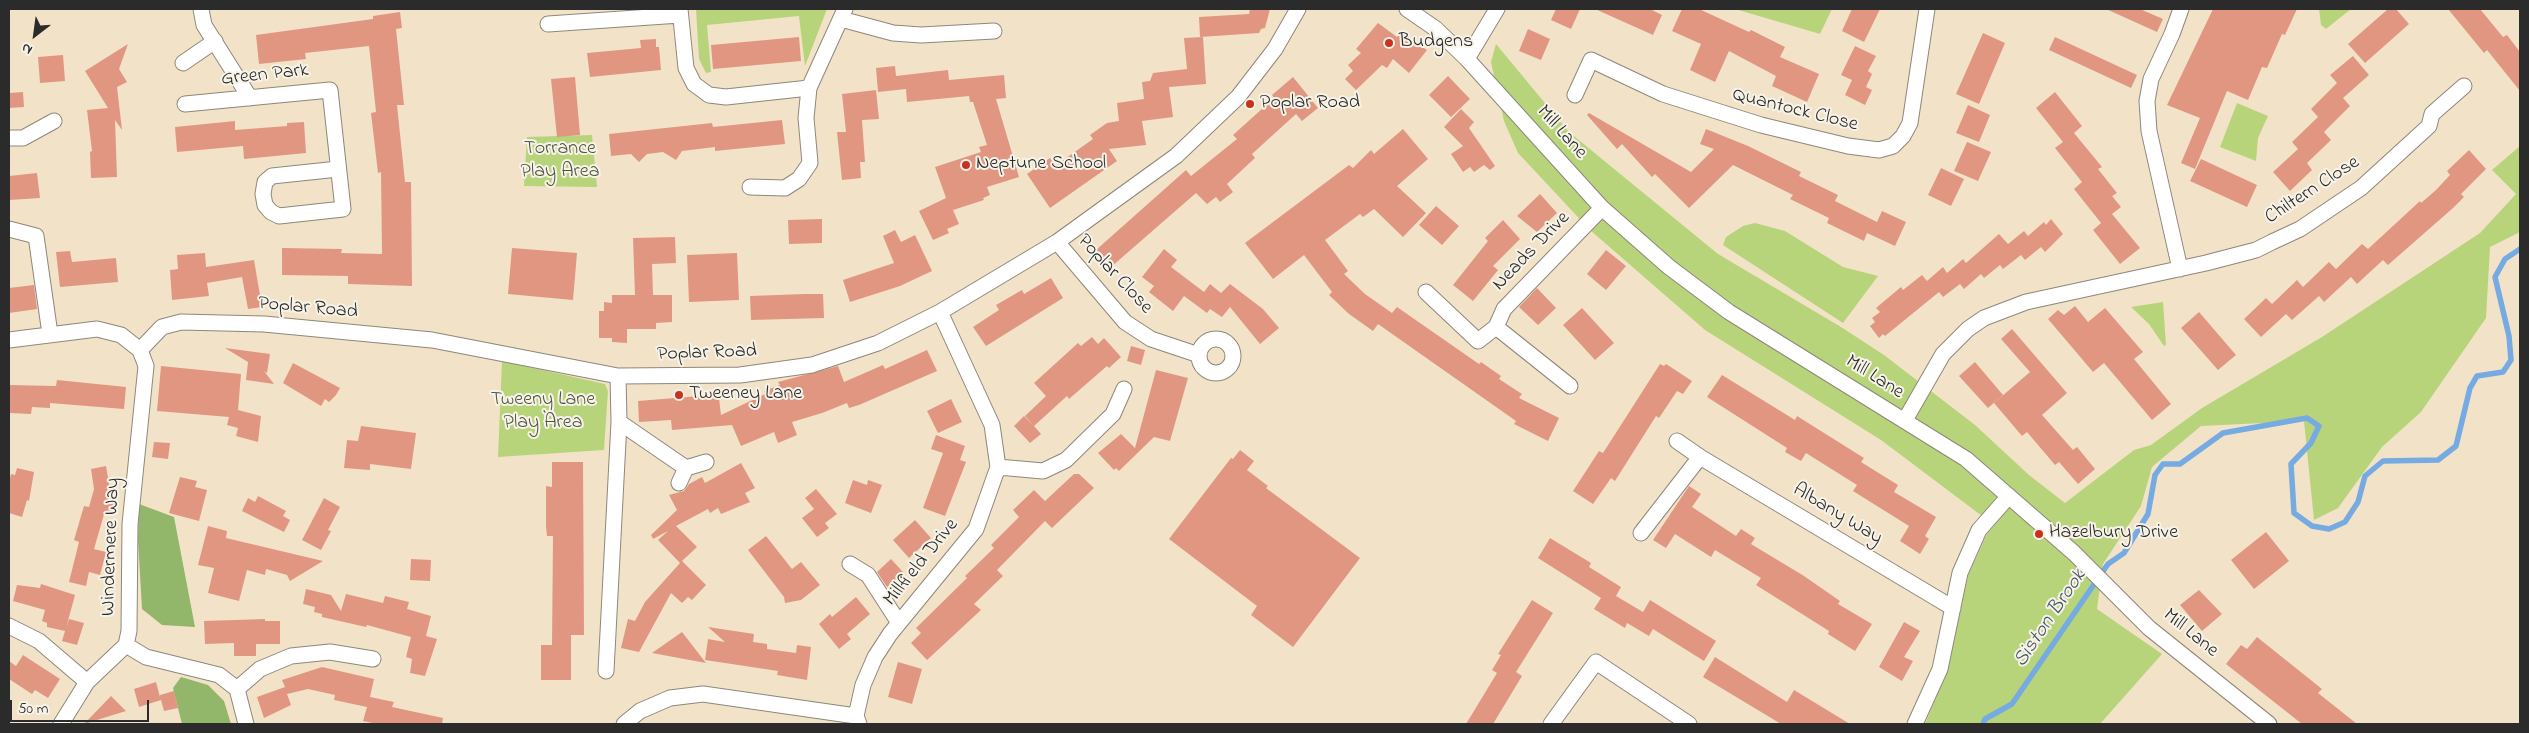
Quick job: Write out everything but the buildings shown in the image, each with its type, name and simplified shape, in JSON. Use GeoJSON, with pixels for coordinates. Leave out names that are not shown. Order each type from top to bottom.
{"type":"FeatureCollection","features":[{"type":"Feature","properties":{"kind":"street"},"geometry":{"type":"LineString","coordinates":[[201,9],[204,25],[250,98]]}},
{"type":"Feature","properties":{"kind":"street","name":"Poplar Road"},"geometry":{"type":"LineString","coordinates":[[140,350],[162,327],[181,322],[264,324],[432,340],[618,376],[740,375],[812,365],[878,343],[940,312],[1057,242],[1176,156],[1238,97],[1275,49],[1298,9]]}},
{"type":"Feature","properties":{"kind":"street","name":"Mill Lane"},"geometry":{"type":"LineString","coordinates":[[1407,9],[1436,29],[1467,59],[1602,208],[1669,267],[1730,312],[1966,459],[2074,554],[2149,628],[2269,724]]}},
{"type":"Feature","properties":{"kind":"street"},"geometry":{"type":"LineString","coordinates":[[1467,59],[1497,9]]}},
{"type":"Feature","properties":{"kind":"street","name":"Quantock Close"},"geometry":{"type":"LineString","coordinates":[[1574,95],[1591,60],[1663,94],[1752,122],[1848,146],[1879,150],[1893,146],[1903,136],[1910,123],[1927,9]]}},
{"type":"Feature","properties":{"kind":"street"},"geometry":{"type":"LineString","coordinates":[[2180,269],[2149,131],[2147,101],[2151,79],[2172,34],[2181,9]]}},
{"type":"Feature","properties":{"kind":"street"},"geometry":{"type":"LineString","coordinates":[[548,24],[680,12],[686,68],[694,84],[709,95],[726,97],[809,88]]}},
{"type":"Feature","properties":{"kind":"street"},"geometry":{"type":"LineString","coordinates":[[750,188],[785,188],[799,179],[810,163],[806,118],[809,88],[843,14],[893,33],[921,36],[994,31]]}},
{"type":"Feature","properties":{"kind":"street"},"geometry":{"type":"LineString","coordinates":[[183,63],[214,41]]}},
{"type":"Feature","properties":{"kind":"street","name":"Chiltern Close"},"geometry":{"type":"LineString","coordinates":[[1905,420],[1943,354],[1968,329],[1984,318],[2026,302],[2180,269],[2256,250],[2300,229],[2361,188],[2429,126],[2432,114],[2464,86]]}},
{"type":"Feature","properties":{"kind":"street","name":"Green Park"},"geometry":{"type":"LineString","coordinates":[[185,104],[330,90],[343,209],[279,216],[271,212],[265,205],[263,194],[265,182],[272,176],[338,169]]}},
{"type":"Feature","properties":{"kind":"street"},"geometry":{"type":"LineString","coordinates":[[9,138],[23,138],[54,121]]}},
{"type":"Feature","properties":{"kind":"street","name":"Neads Drive"},"geometry":{"type":"LineString","coordinates":[[1496,327],[1504,308],[1602,208]]}},
{"type":"Feature","properties":{"kind":"street"},"geometry":{"type":"LineString","coordinates":[[9,229],[36,236],[50,334]]}},
{"type":"Feature","properties":{"kind":"street","name":"Poplar Close"},"geometry":{"type":"LineString","coordinates":[[1057,242],[1125,322],[1151,339],[1199,354]]}},
{"type":"Feature","properties":{"kind":"street"},"geometry":{"type":"LineString","coordinates":[[1426,292],[1478,341],[1496,327],[1570,386]]}},
{"type":"Feature","properties":{"kind":"street","name":"Millfield Drive"},"geometry":{"type":"LineString","coordinates":[[858,720],[863,685],[875,657],[899,623],[976,529],[998,467],[992,425],[940,312]]}},
{"type":"Feature","properties":{"kind":"street"},"geometry":{"type":"LineString","coordinates":[[9,340],[97,329],[121,335],[140,350]]}},
{"type":"Feature","properties":{"kind":"street","name":"Windermere Way"},"geometry":{"type":"LineString","coordinates":[[61,724],[87,682],[126,645],[129,631],[130,524],[146,366],[140,350]]}},
{"type":"Feature","properties":{"kind":"street"},"geometry":{"type":"LineString","coordinates":[[606,671],[619,422],[618,376]]}},
{"type":"Feature","properties":{"kind":"street"},"geometry":{"type":"LineString","coordinates":[[998,467],[1042,471],[1066,460],[1113,414],[1124,388]]}},
{"type":"Feature","properties":{"kind":"street"},"geometry":{"type":"LineString","coordinates":[[619,422],[645,447],[686,468],[706,462]]}},
{"type":"Feature","properties":{"kind":"street","name":"Albany Way"},"geometry":{"type":"LineString","coordinates":[[1677,441],[1700,457],[1953,608]]}},
{"type":"Feature","properties":{"kind":"street"},"geometry":{"type":"LineString","coordinates":[[1641,533],[1700,457]]}},
{"type":"Feature","properties":{"kind":"street"},"geometry":{"type":"LineString","coordinates":[[679,483],[686,468]]}},
{"type":"Feature","properties":{"kind":"street"},"geometry":{"type":"LineString","coordinates":[[1915,724],[1940,669],[1960,573],[1979,530],[2008,496]]}},
{"type":"Feature","properties":{"kind":"street"},"geometry":{"type":"LineString","coordinates":[[850,564],[868,575],[899,623]]}},
{"type":"Feature","properties":{"kind":"street"},"geometry":{"type":"LineString","coordinates":[[9,626],[39,641],[87,682]]}},
{"type":"Feature","properties":{"kind":"street"},"geometry":{"type":"LineString","coordinates":[[126,645],[146,657],[219,675],[237,690],[246,724]]}},
{"type":"Feature","properties":{"kind":"street"},"geometry":{"type":"LineString","coordinates":[[237,690],[260,669],[291,656],[330,652],[372,659]]}},
{"type":"Feature","properties":{"kind":"street"},"geometry":{"type":"LineString","coordinates":[[1551,724],[1596,662],[1689,724]]}},
{"type":"Feature","properties":{"kind":"street"},"geometry":{"type":"LineString","coordinates":[[624,724],[640,711],[670,698],[703,694],[858,720]]}},
{"type":"Feature","properties":{"kind":"green space"},"geometry":{"type":"Polygon","coordinates":[[[696,9],[827,9],[805,66],[799,16],[707,25],[711,72],[706,73],[699,59],[696,9]]]}},
{"type":"Feature","properties":{"kind":"green space"},"geometry":{"type":"Polygon","coordinates":[[[1735,9],[1832,9],[1820,34],[1735,9]]]}},
{"type":"Feature","properties":{"kind":"green space"},"geometry":{"type":"Polygon","coordinates":[[[2319,9],[2351,9],[2326,29],[2321,25],[2319,9]]]}},
{"type":"Feature","properties":{"kind":"green space"},"geometry":{"type":"Polygon","coordinates":[[[1496,44],[1569,132],[1718,254],[1841,327],[1884,355],[1975,425],[2029,475],[2065,503],[2134,450],[2151,445],[2202,408],[2322,337],[2480,233],[2516,194],[2492,170],[2520,146],[2520,232],[2490,247],[2486,318],[2421,412],[2382,447],[2338,508],[2314,520],[2304,421],[2201,426],[2152,467],[2141,506],[2103,564],[2097,609],[2162,654],[2100,724],[1925,724],[1947,672],[1968,576],[1987,534],[1994,525],[1881,440],[1705,330],[1590,230],[1518,153],[1504,121],[1491,62],[1496,44]]]}},
{"type":"Feature","properties":{"kind":"green space"},"geometry":{"type":"Polygon","coordinates":[[[2237,103],[2268,116],[2258,138],[2256,161],[2220,147],[2237,103]]]}},
{"type":"Feature","properties":{"kind":"green space","name":"Torrance Play Area"},"geometry":{"type":"Polygon","coordinates":[[[592,135],[597,187],[524,186],[527,137],[592,135]]]}},
{"type":"Feature","properties":{"kind":"green space"},"geometry":{"type":"Polygon","coordinates":[[[1755,223],[1785,231],[1843,267],[1878,276],[1843,323],[1723,245],[1726,237],[1743,226],[1755,223]]]}},
{"type":"Feature","properties":{"kind":"green space"},"geometry":{"type":"Polygon","coordinates":[[[2163,302],[2166,345],[2164,346],[2149,324],[2131,307],[2163,302]]]}},
{"type":"Feature","properties":{"kind":"green space","name":"Tweeny Lane Play Area"},"geometry":{"type":"Polygon","coordinates":[[[502,361],[605,384],[608,391],[604,450],[498,457],[502,361]]]}},
{"type":"Feature","properties":{"kind":"green space"},"geometry":{"type":"Polygon","coordinates":[[[139,504],[174,517],[195,627],[162,625],[142,609],[138,539],[139,504]]]}},
{"type":"Feature","properties":{"kind":"green space"},"geometry":{"type":"Polygon","coordinates":[[[181,677],[208,685],[224,701],[231,724],[182,724],[173,688],[181,677]]]}},
{"type":"Feature","properties":{"kind":"waterway","name":"Siston Brook"},"geometry":{"type":"LineString","coordinates":[[1983,724],[1985,719],[2012,704],[2108,564],[2124,553],[2148,514],[2155,475],[2163,464],[2180,464],[2223,433],[2307,418],[2319,426],[2311,443],[2291,464],[2294,513],[2312,526],[2329,529],[2345,522],[2358,502],[2365,476],[2383,461],[2438,460],[2456,446],[2470,388],[2477,376],[2503,372],[2511,360],[2509,336],[2495,277],[2505,259],[2520,249]]}},
{"type":"Feature","properties":{"kind":"place","name":"Budgens"},"geometry":{"type":"Point","coordinates":[1389,43]}},
{"type":"Feature","properties":{"kind":"place","name":"Poplar Road"},"geometry":{"type":"Point","coordinates":[1250,104]}},
{"type":"Feature","properties":{"kind":"place","name":"Neptune School"},"geometry":{"type":"Point","coordinates":[966,165]}},
{"type":"Feature","properties":{"kind":"place","name":"Tweeney Lane"},"geometry":{"type":"Point","coordinates":[679,395]}},
{"type":"Feature","properties":{"kind":"place","name":"Hazelbury Drive"},"geometry":{"type":"Point","coordinates":[2039,534]}}]}
